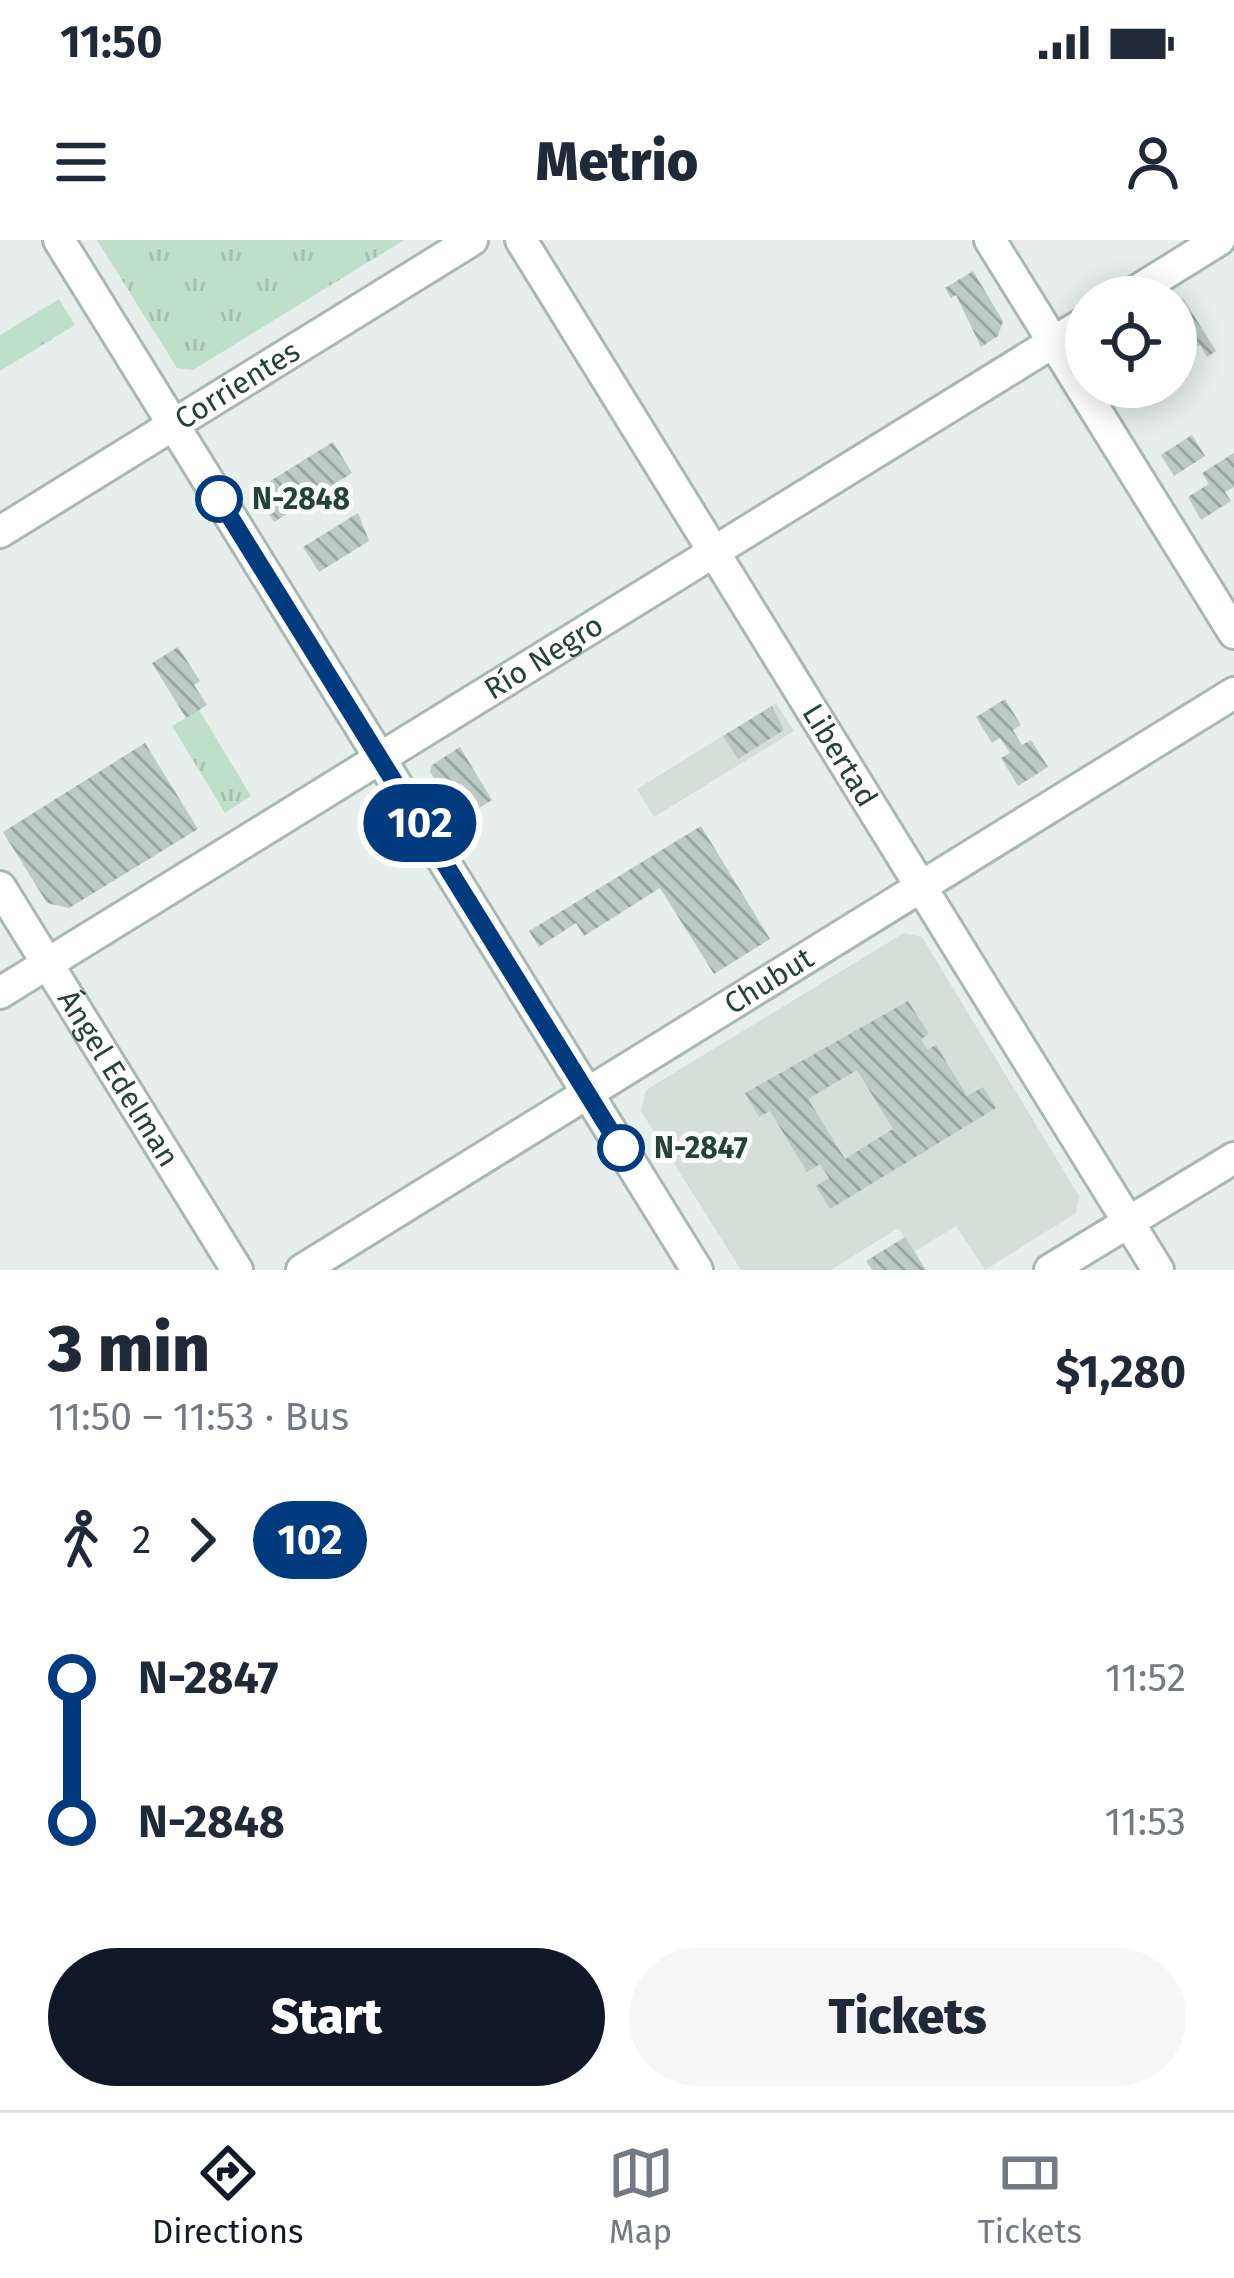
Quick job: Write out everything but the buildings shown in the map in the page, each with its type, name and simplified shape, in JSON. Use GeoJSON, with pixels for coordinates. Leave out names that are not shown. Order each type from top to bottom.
{"type":"FeatureCollection","features":[{"type":"Feature","properties":{"kind":"street"},"geometry":{"type":"LineString","coordinates":[[59,240],[697,1270]]}},
{"type":"Feature","properties":{"kind":"street","name":"Corrientes"},"geometry":{"type":"LineString","coordinates":[[0,532],[472,240]]}},
{"type":"Feature","properties":{"kind":"street","name":"Libertad"},"geometry":{"type":"LineString","coordinates":[[521,240],[1158,1270]]}},
{"type":"Feature","properties":{"kind":"street"},"geometry":{"type":"LineString","coordinates":[[990,240],[1234,633]]}},
{"type":"Feature","properties":{"kind":"street"},"geometry":{"type":"LineString","coordinates":[[1161,276],[1219,240]]}},
{"type":"Feature","properties":{"kind":"street","name":"Río Negro"},"geometry":{"type":"LineString","coordinates":[[0,993],[1065,335]]}},
{"type":"Feature","properties":{"kind":"street","name":"Chubut"},"geometry":{"type":"LineString","coordinates":[[302,1270],[1234,693]]}},
{"type":"Feature","properties":{"kind":"street","name":"Ángel Edelman"},"geometry":{"type":"LineString","coordinates":[[0,887],[238,1270]]}},
{"type":"Feature","properties":{"kind":"street"},"geometry":{"type":"LineString","coordinates":[[1050,1270],[1234,1158]]}},
{"type":"Feature","properties":{"kind":"shaded area"},"geometry":{"type":"Polygon","coordinates":[[[776,703],[794,731],[654,817],[637,789],[776,703]]]}},
{"type":"Feature","properties":{"kind":"shaded area"},"geometry":{"type":"Polygon","coordinates":[[[904,933],[922,937],[1079,1196],[1076,1213],[985,1270],[956,1226],[914,1252],[898,1228],[831,1270],[741,1270],[641,1111],[646,1090],[904,933]]]}},
{"type":"Feature","properties":{"kind":"green space"},"geometry":{"type":"Polygon","coordinates":[[[97,240],[404,240],[193,370],[177,368],[97,240]]]}},
{"type":"Feature","properties":{"kind":"green space"},"geometry":{"type":"Polygon","coordinates":[[[59,299],[75,325],[0,371],[0,335],[59,299]]]}},
{"type":"Feature","properties":{"kind":"green space"},"geometry":{"type":"Polygon","coordinates":[[[199,710],[251,796],[225,813],[172,726],[199,710]]]}},
{"type":"Feature","properties":{"kind":"bus line","name":"102"},"geometry":{"type":"LineString","coordinates":[[219,499],[621,1148]]}},
{"type":"Feature","properties":{"kind":"place","name":"N-2848"},"geometry":{"type":"Point","coordinates":[219,499]}},
{"type":"Feature","properties":{"kind":"place","name":"N-2847"},"geometry":{"type":"Point","coordinates":[621,1148]}}]}
